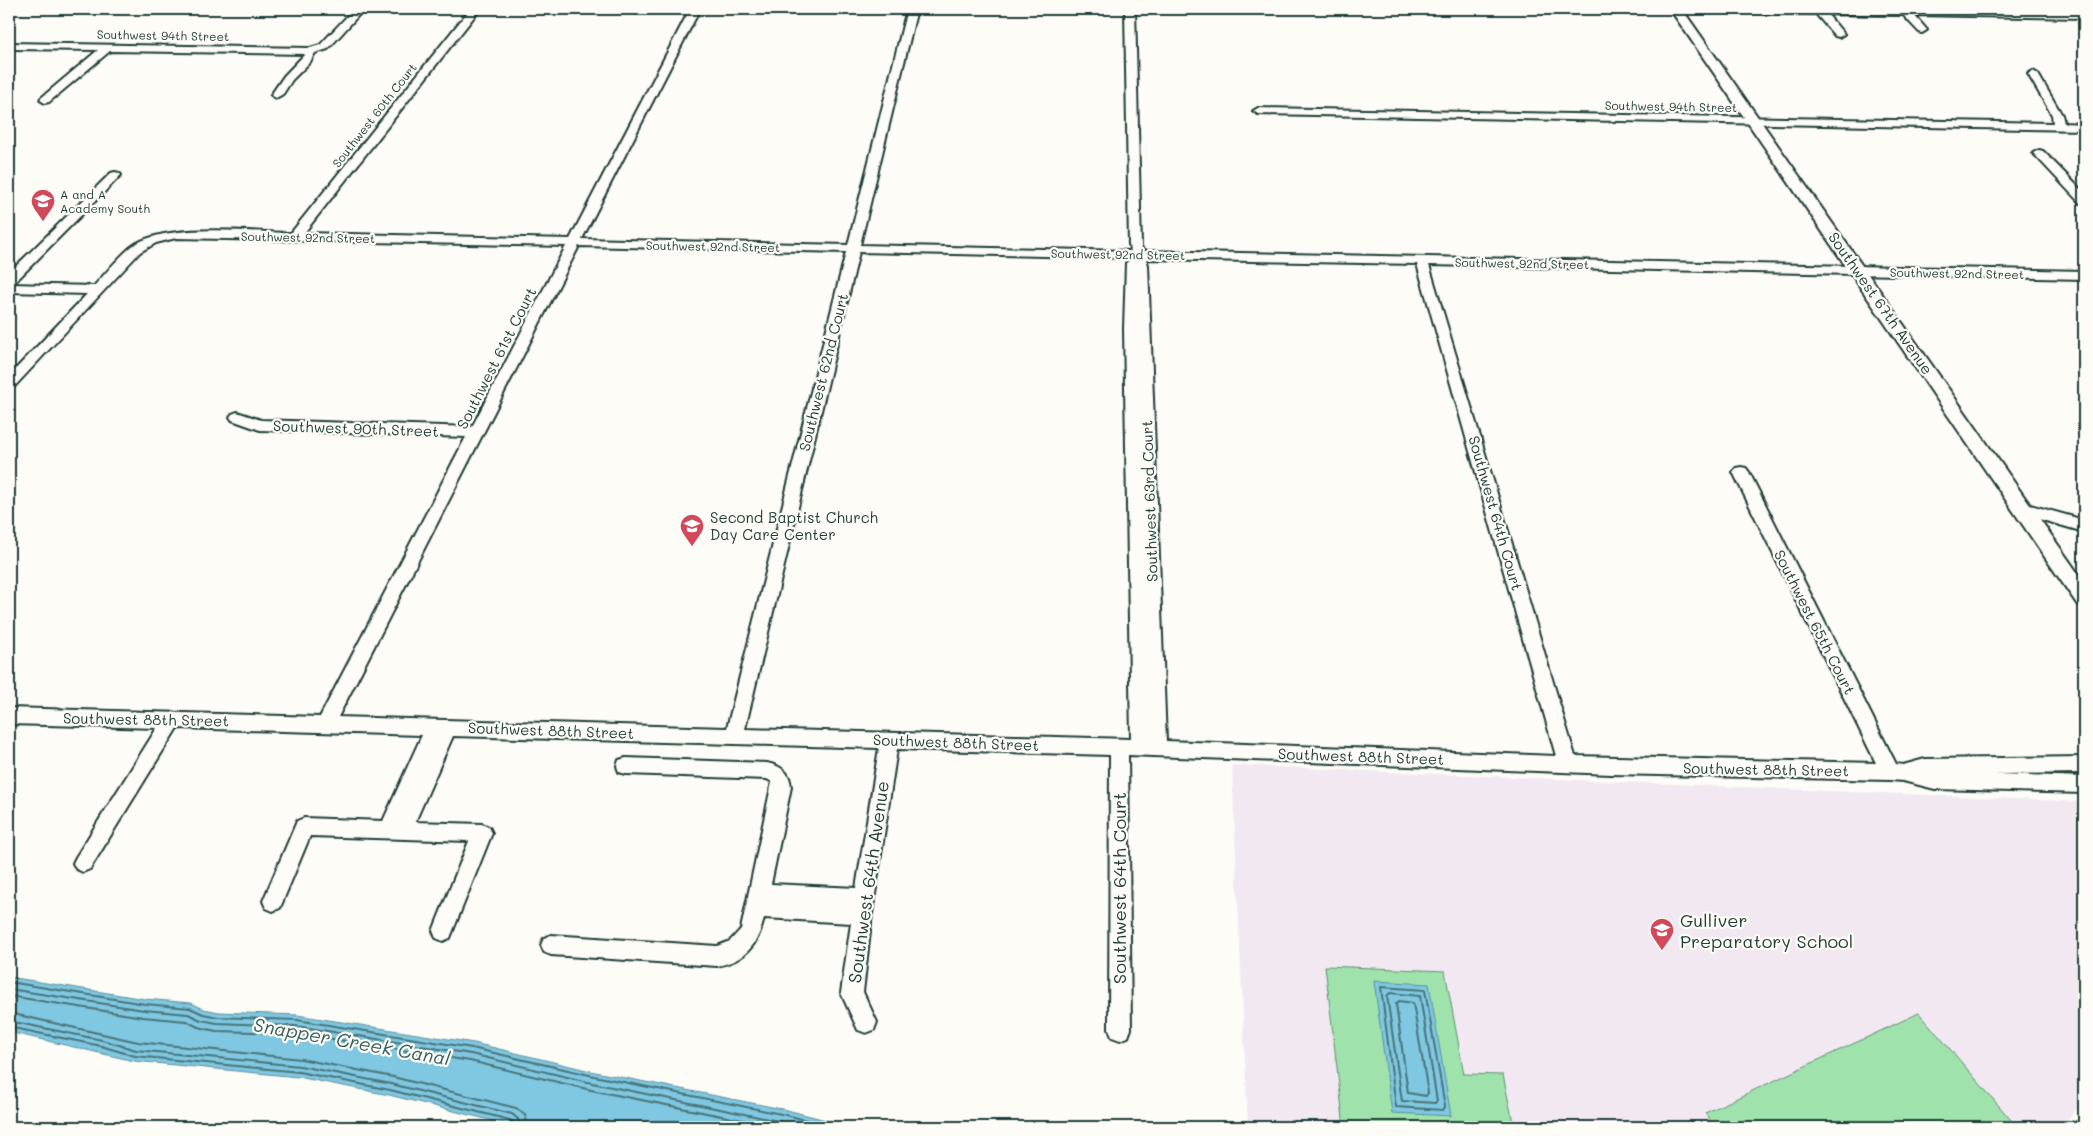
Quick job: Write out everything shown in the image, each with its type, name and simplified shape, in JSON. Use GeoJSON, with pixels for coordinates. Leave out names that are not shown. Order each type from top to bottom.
{"type":"FeatureCollection","features":[{"type":"Feature","properties":{"kind":"main road","name":"Southwest 67th Avenue"},"geometry":{"type":"LineString","coordinates":[[1676,9],[2084,598]]}},
{"type":"Feature","properties":{"kind":"street"},"geometry":{"type":"LineString","coordinates":[[276,95],[286,80],[309,56],[314,51],[324,47],[359,9]]}},
{"type":"Feature","properties":{"kind":"street","name":"Southwest 60th Court"},"geometry":{"type":"LineString","coordinates":[[294,237],[475,9]]}},
{"type":"Feature","properties":{"kind":"street","name":"Southwest 61st Court"},"geometry":{"type":"LineString","coordinates":[[326,724],[695,9]]}},
{"type":"Feature","properties":{"kind":"street","name":"Southwest 62nd Court"},"geometry":{"type":"LineString","coordinates":[[734,736],[912,9]]}},
{"type":"Feature","properties":{"kind":"street","name":"Southwest 63rd Court"},"geometry":{"type":"LineString","coordinates":[[1130,9],[1135,246],[1142,265],[1138,330],[1148,748]]}},
{"type":"Feature","properties":{"kind":"street"},"geometry":{"type":"LineString","coordinates":[[1713,9],[2084,15]]}},
{"type":"Feature","properties":{"kind":"street"},"geometry":{"type":"LineString","coordinates":[[1818,10],[1839,34]]}},
{"type":"Feature","properties":{"kind":"street"},"geometry":{"type":"LineString","coordinates":[[1902,11],[1922,30]]}},
{"type":"Feature","properties":{"kind":"street","name":"Southwest 94th Street"},"geometry":{"type":"LineString","coordinates":[[9,46],[314,51]]}},
{"type":"Feature","properties":{"kind":"street"},"geometry":{"type":"LineString","coordinates":[[45,100],[107,48]]}},
{"type":"Feature","properties":{"kind":"street"},"geometry":{"type":"LineString","coordinates":[[2033,74],[2062,122]]}},
{"type":"Feature","properties":{"kind":"street","name":"Southwest 94th Street"},"geometry":{"type":"LineString","coordinates":[[1258,111],[1754,121],[2062,122],[2084,127]]}},
{"type":"Feature","properties":{"kind":"street"},"geometry":{"type":"LineString","coordinates":[[2039,152],[2084,200]]}},
{"type":"Feature","properties":{"kind":"street"},"geometry":{"type":"LineString","coordinates":[[9,280],[115,175]]}},
{"type":"Feature","properties":{"kind":"street","name":"Southwest 92nd Street"},"geometry":{"type":"LineString","coordinates":[[9,384],[136,248],[152,240],[176,234],[2084,276]]}},
{"type":"Feature","properties":{"kind":"street","name":"Southwest 64th Court"},"geometry":{"type":"LineString","coordinates":[[1422,261],[1568,764]]}},
{"type":"Feature","properties":{"kind":"street"},"geometry":{"type":"LineString","coordinates":[[9,288],[97,290]]}},
{"type":"Feature","properties":{"kind":"street","name":"Southwest 90th Street"},"geometry":{"type":"LineString","coordinates":[[237,416],[260,425],[476,432]]}},
{"type":"Feature","properties":{"kind":"street","name":"Southwest 65th Court"},"geometry":{"type":"LineString","coordinates":[[1741,472],[1897,772]]}},
{"type":"Feature","properties":{"kind":"street"},"geometry":{"type":"LineString","coordinates":[[2023,509],[2084,526]]}},
{"type":"Feature","properties":{"kind":"street","name":"Southwest 88th Street"},"geometry":{"type":"LineString","coordinates":[[9,716],[889,740],[1568,764],[1897,772],[1925,767],[2084,765]]}},
{"type":"Feature","properties":{"kind":"street"},"geometry":{"type":"LineString","coordinates":[[83,863],[172,720]]}},
{"type":"Feature","properties":{"kind":"street"},"geometry":{"type":"LineString","coordinates":[[396,830],[442,727]]}},
{"type":"Feature","properties":{"kind":"street","name":"Southwest 64th Avenue"},"geometry":{"type":"LineString","coordinates":[[866,1022],[852,993],[863,906],[889,740]]}},
{"type":"Feature","properties":{"kind":"street","name":"Southwest 64th Court"},"geometry":{"type":"LineString","coordinates":[[1119,747],[1120,1029]]}},
{"type":"Feature","properties":{"kind":"street"},"geometry":{"type":"LineString","coordinates":[[551,945],[702,956],[725,955],[734,952],[747,938],[759,900],[782,780],[780,776],[767,771],[626,766]]}},
{"type":"Feature","properties":{"kind":"street","name":"Southwest 88th Street"},"geometry":{"type":"LineString","coordinates":[[1897,772],[1935,781],[2084,785]]}},
{"type":"Feature","properties":{"kind":"street"},"geometry":{"type":"LineString","coordinates":[[273,901],[304,827],[482,833],[443,931]]}},
{"type":"Feature","properties":{"kind":"street"},"geometry":{"type":"LineString","coordinates":[[759,900],[863,906]]}},
{"type":"Feature","properties":{"kind":"shaded area","name":"Gulliver Preparatory School"},"geometry":{"type":"Polygon","coordinates":[[[1232,765],[2084,802],[2084,1100],[2061,1127],[1248,1127],[1232,765]]]}},
{"type":"Feature","properties":{"kind":"green space"},"geometry":{"type":"Polygon","coordinates":[[[1325,966],[1445,971],[1464,1074],[1503,1075],[1514,1127],[1344,1127],[1325,966]]]}},
{"type":"Feature","properties":{"kind":"green space"},"geometry":{"type":"Polygon","coordinates":[[[1919,1013],[2017,1127],[1715,1127],[1705,1113],[1919,1013]]]}},
{"type":"Feature","properties":{"kind":"water","name":"Snapper Creek Canal"},"geometry":{"type":"Polygon","coordinates":[[[9,977],[145,999],[191,1003],[204,1009],[219,1012],[297,1015],[474,1043],[595,1072],[787,1110],[853,1127],[518,1127],[389,1095],[298,1077],[134,1061],[9,1032],[9,977]]]}},
{"type":"Feature","properties":{"kind":"water"},"geometry":{"type":"Polygon","coordinates":[[[1374,981],[1429,984],[1451,1116],[1392,1113],[1374,981]]]}},
{"type":"Feature","properties":{"kind":"place","name":"A and A Academy South"},"geometry":{"type":"Point","coordinates":[43,222]}},
{"type":"Feature","properties":{"kind":"place","name":"Second Baptist Church Day Care Center"},"geometry":{"type":"Point","coordinates":[692,547]}},
{"type":"Feature","properties":{"kind":"place","name":"Gulliver Preparatory School"},"geometry":{"type":"Point","coordinates":[1662,951]}}]}
